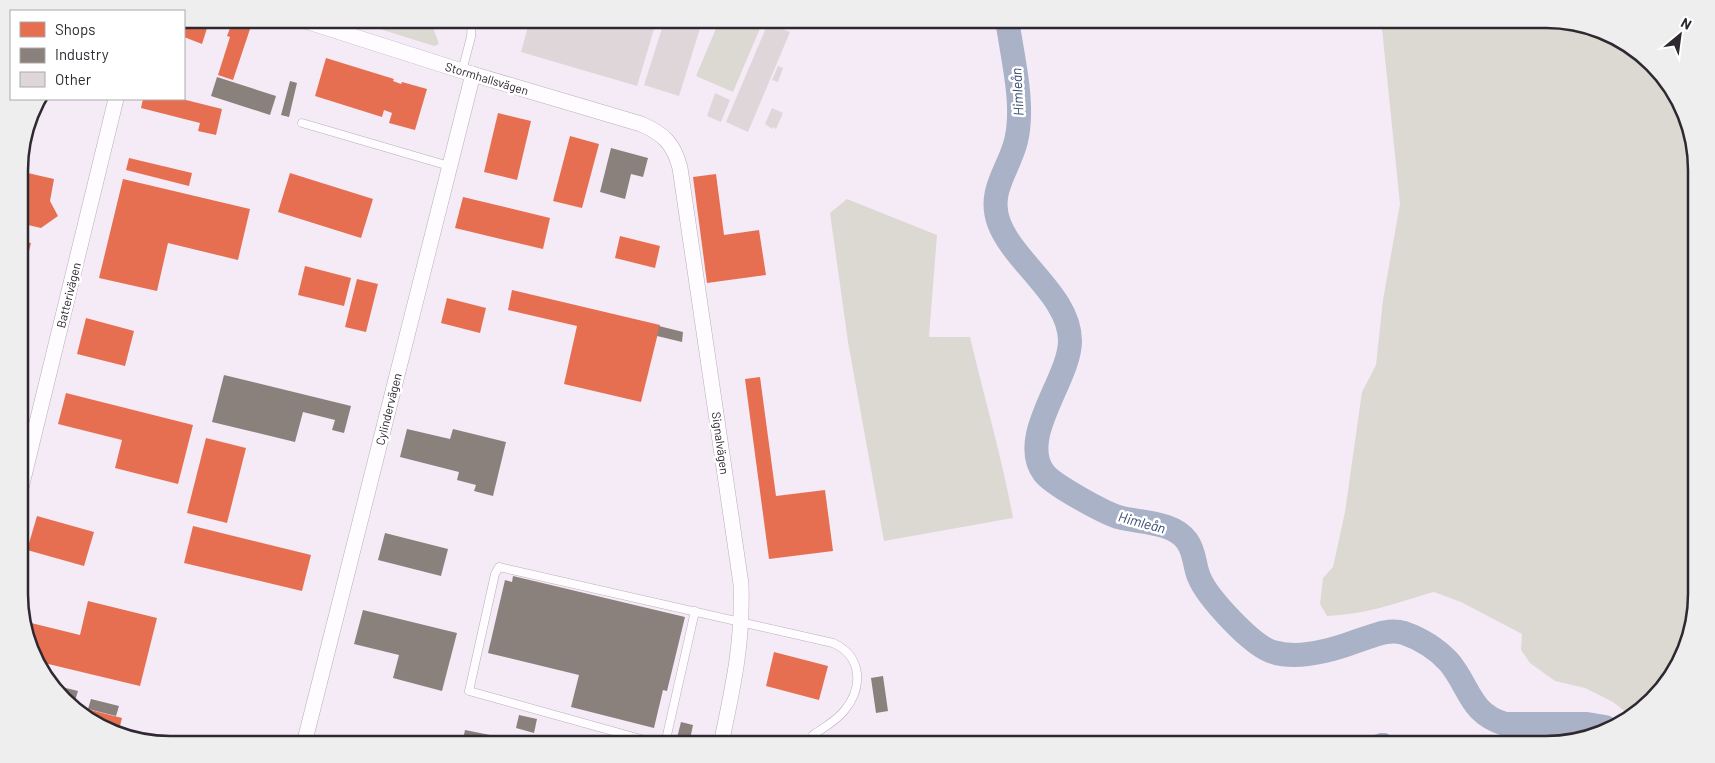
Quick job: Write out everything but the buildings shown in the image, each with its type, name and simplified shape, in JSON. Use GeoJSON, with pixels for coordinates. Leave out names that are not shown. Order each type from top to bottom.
{"type":"FeatureCollection","features":[{"type":"Feature","properties":{"kind":"street","name":"Stormhallsvägen"},"geometry":{"type":"LineString","coordinates":[[328,28],[642,124],[656,130],[671,143]]}},
{"type":"Feature","properties":{"kind":"street","name":"Cylindervägen"},"geometry":{"type":"LineString","coordinates":[[306,736],[450,166],[467,72]]}},
{"type":"Feature","properties":{"kind":"street","name":"Batterivägen"},"geometry":{"type":"LineString","coordinates":[[27,462],[116,100]]}},
{"type":"Feature","properties":{"kind":"street","name":"Signalvägen"},"geometry":{"type":"LineString","coordinates":[[671,143],[680,168],[741,584],[743,622],[740,656],[723,736]]}},
{"type":"Feature","properties":{"kind":"lane"},"geometry":{"type":"LineString","coordinates":[[467,72],[472,28]]}},
{"type":"Feature","properties":{"kind":"lane"},"geometry":{"type":"LineString","coordinates":[[302,123],[450,166]]}},
{"type":"Feature","properties":{"kind":"lane"},"geometry":{"type":"LineString","coordinates":[[629,736],[469,691],[495,574],[499,567],[833,643],[845,648],[852,656],[857,682],[856,693],[843,713],[813,735]]}},
{"type":"Feature","properties":{"kind":"lane"},"geometry":{"type":"LineString","coordinates":[[667,736],[694,611]]}},
{"type":"Feature","properties":{"kind":"shaded area"},"geometry":{"type":"Polygon","coordinates":[[[377,28],[433,28],[439,44],[434,46],[377,28]]]}},
{"type":"Feature","properties":{"kind":"shaded area"},"geometry":{"type":"Polygon","coordinates":[[[716,28],[760,28],[733,92],[696,76],[716,28]]]}},
{"type":"Feature","properties":{"kind":"shaded area"},"geometry":{"type":"Polygon","coordinates":[[[1382,28],[1555,28],[1574,30],[1591,35],[1617,46],[1646,69],[1669,98],[1677,115],[1683,132],[1688,169],[1688,594],[1683,631],[1669,665],[1652,687],[1625,712],[1613,702],[1585,688],[1555,681],[1530,663],[1521,650],[1522,634],[1461,602],[1434,592],[1382,607],[1342,615],[1327,616],[1320,604],[1323,578],[1333,567],[1345,512],[1362,392],[1376,365],[1383,300],[1400,204],[1382,28]]]}},
{"type":"Feature","properties":{"kind":"shaded area"},"geometry":{"type":"Polygon","coordinates":[[[847,199],[937,235],[929,337],[970,337],[1013,518],[884,541],[848,342],[830,213],[847,199]]]}},
{"type":"Feature","properties":{"kind":"water"},"geometry":{"type":"Polygon","coordinates":[[[1386,733],[1390,735],[1374,735],[1386,733]]]}},
{"type":"Feature","properties":{"kind":"waterway","name":"Himleån"},"geometry":{"type":"LineString","coordinates":[[1008,28],[1017,80],[1018,127],[1013,152],[997,191],[996,211],[1006,238],[1061,309],[1068,325],[1070,341],[1068,356],[1062,373],[1040,425],[1037,459],[1044,473],[1067,491],[1111,514],[1126,519],[1165,526],[1181,534],[1190,545],[1199,577],[1211,596],[1242,631],[1264,648],[1283,654],[1316,653],[1380,633],[1392,631],[1404,633],[1417,638],[1444,657],[1456,671],[1477,706],[1493,719],[1505,724],[1597,726]]}}]}
